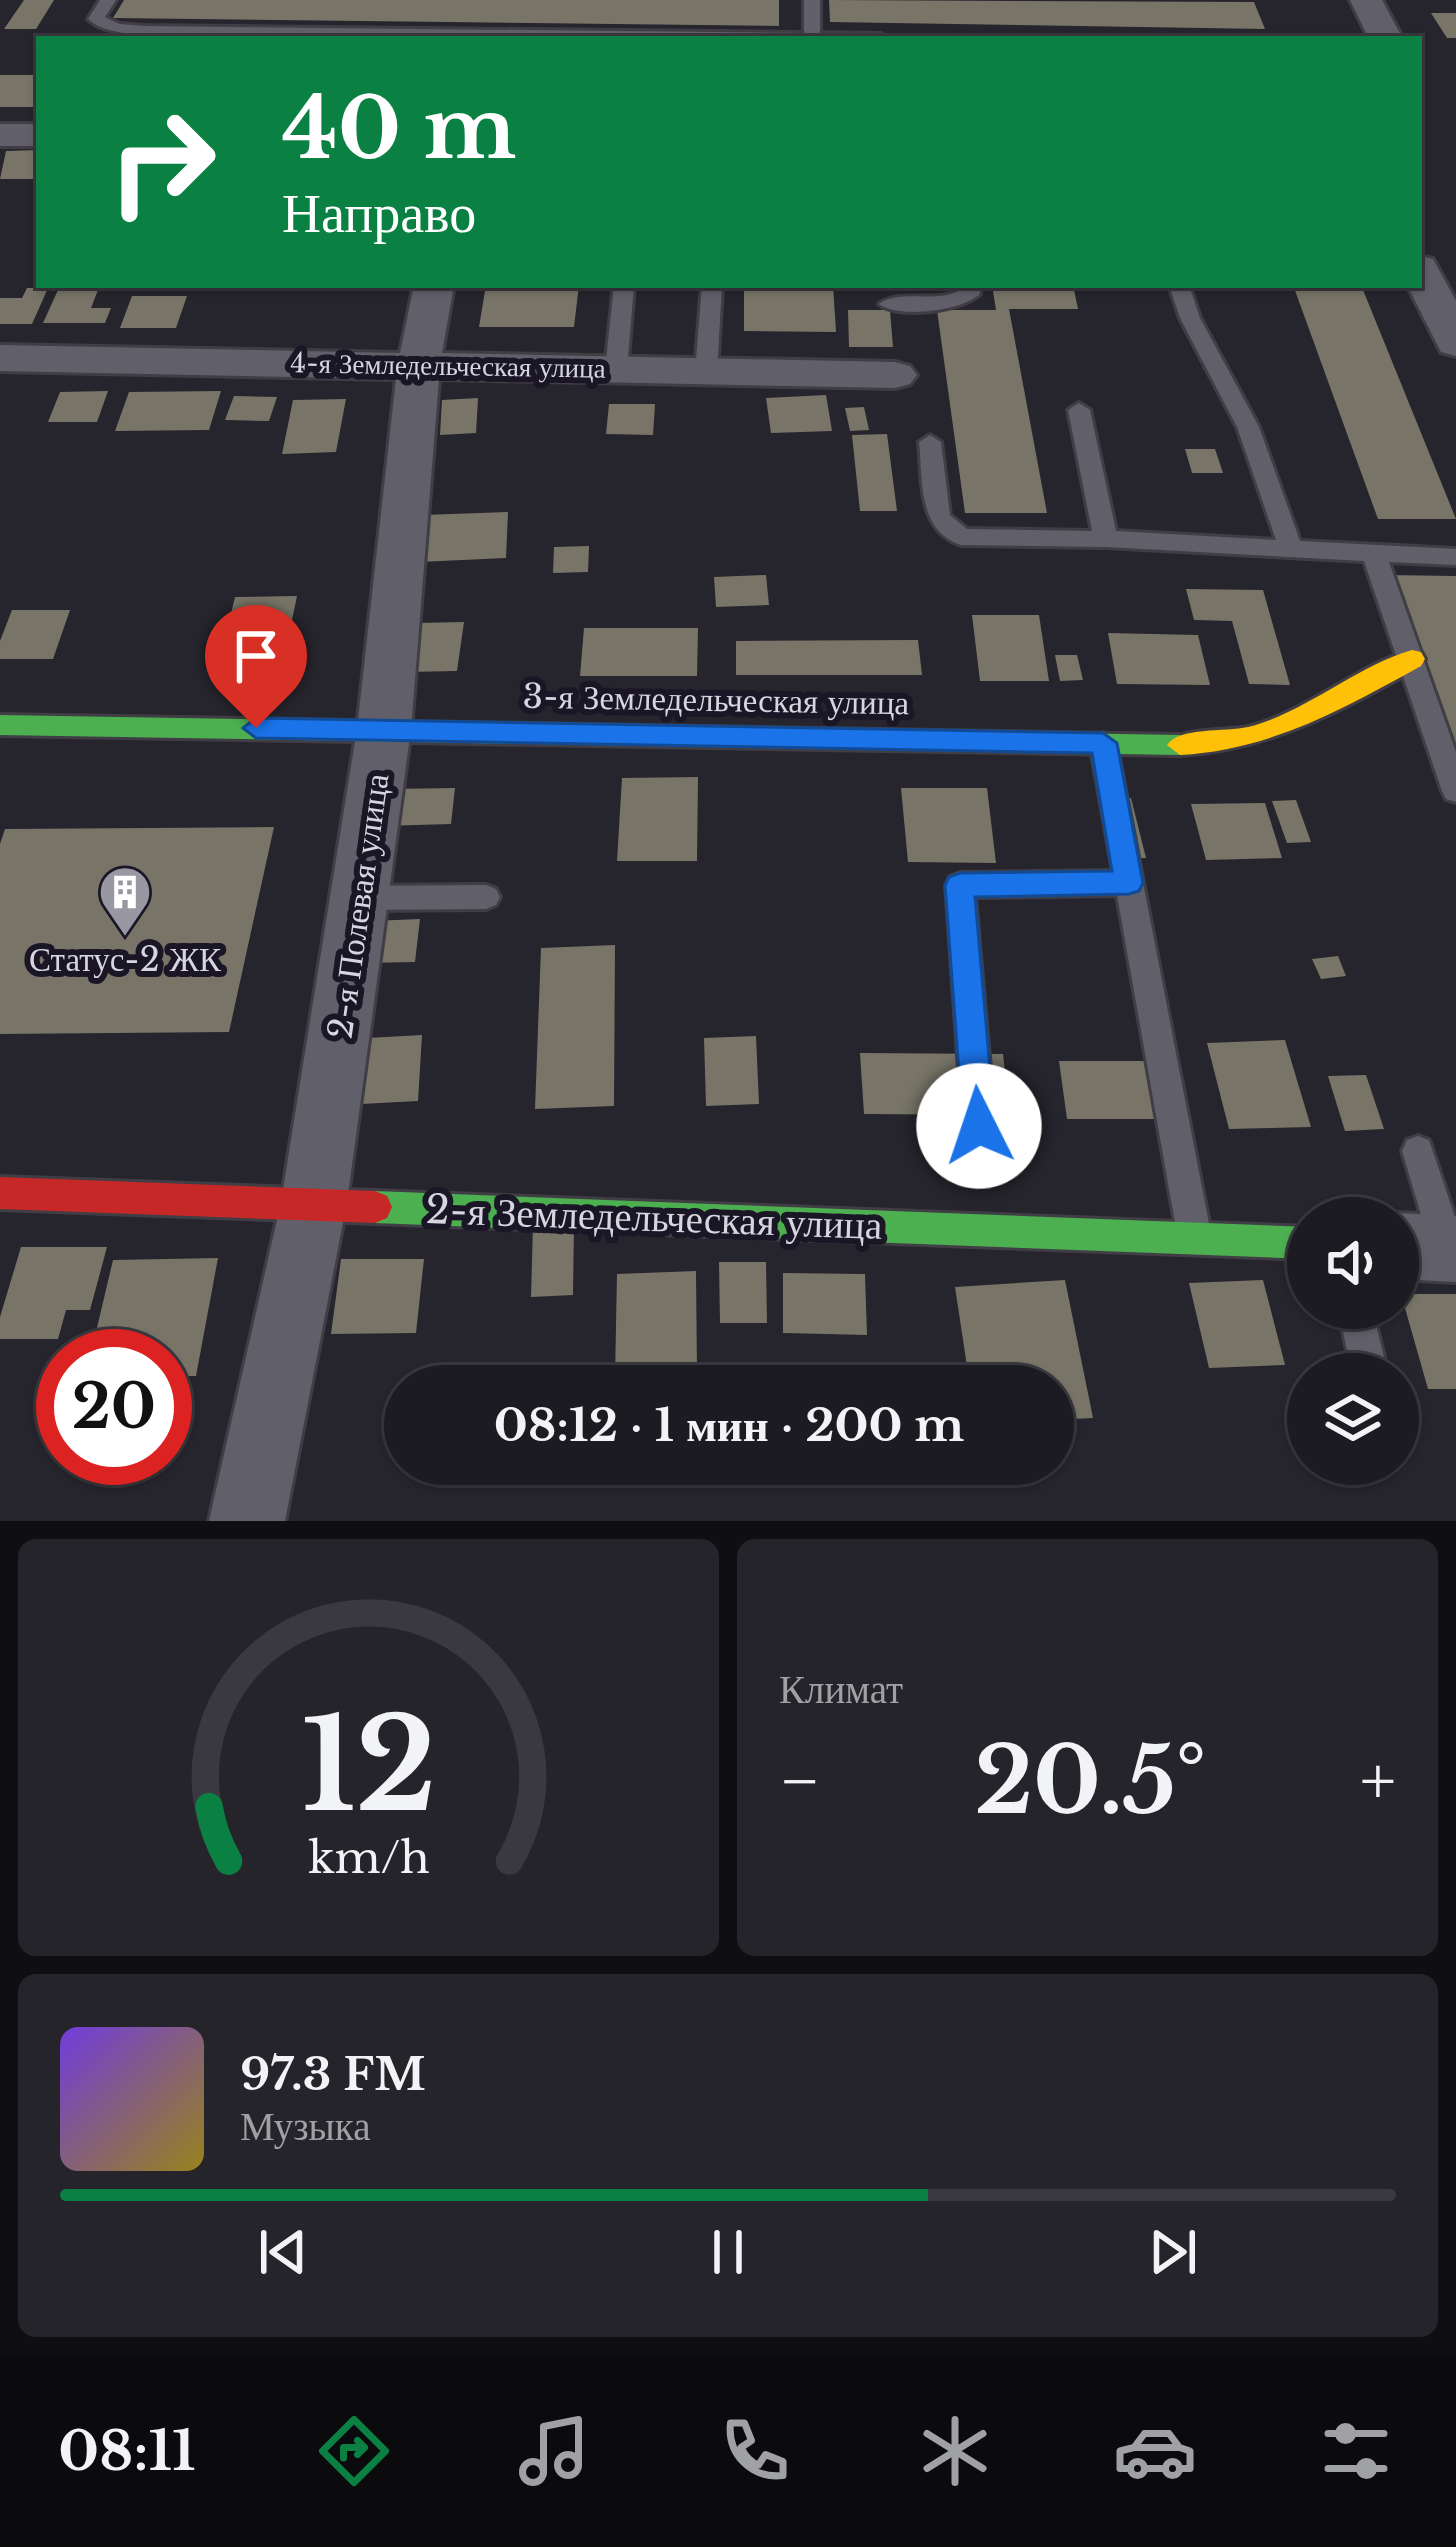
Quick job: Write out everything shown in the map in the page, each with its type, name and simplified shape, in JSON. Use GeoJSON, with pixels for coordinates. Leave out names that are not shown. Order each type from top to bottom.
{"type":"FeatureCollection","features":[{"type":"Feature","properties":{"kind":"street"},"geometry":{"type":"LineString","coordinates":[[1366,0],[1384,36]]}},
{"type":"Feature","properties":{"kind":"street"},"geometry":{"type":"LineString","coordinates":[[0,135],[36,135]]}},
{"type":"Feature","properties":{"kind":"street"},"geometry":{"type":"LineString","coordinates":[[1422,274],[1456,343]]}},
{"type":"Feature","properties":{"kind":"street","name":"2-я Полевая улица"},"geometry":{"type":"LineString","coordinates":[[248,1521],[314,1202],[384,729],[419,365],[433,288]]}},
{"type":"Feature","properties":{"kind":"street","name":"4-я Земледельческая улица"},"geometry":{"type":"LineString","coordinates":[[0,358],[895,375]]}},
{"type":"Feature","properties":{"kind":"street","name":"3-я Земледельческая улица"},"geometry":{"type":"LineString","coordinates":[[0,725],[1207,745],[1274,733],[1412,659]]}},
{"type":"Feature","properties":{"kind":"street","name":"2-я Земледельческая улица"},"geometry":{"type":"LineString","coordinates":[[0,1193],[1287,1242]]}},
{"type":"Feature","properties":{"kind":"lane"},"geometry":{"type":"LineString","coordinates":[[108,0],[96,19],[115,29],[148,35],[369,36]]}},
{"type":"Feature","properties":{"kind":"lane"},"geometry":{"type":"LineString","coordinates":[[812,0],[812,36]]}},
{"type":"Feature","properties":{"kind":"lane"},"geometry":{"type":"LineString","coordinates":[[616,370],[624,288]]}},
{"type":"Feature","properties":{"kind":"lane"},"geometry":{"type":"LineString","coordinates":[[706,372],[712,288]]}},
{"type":"Feature","properties":{"kind":"lane"},"geometry":{"type":"LineString","coordinates":[[889,304],[951,303],[970,295],[969,288]]}},
{"type":"Feature","properties":{"kind":"lane"},"geometry":{"type":"LineString","coordinates":[[1180,288],[1190,319],[1248,427],[1292,550]]}},
{"type":"Feature","properties":{"kind":"lane"},"geometry":{"type":"LineString","coordinates":[[1079,410],[1106,539]]}},
{"type":"Feature","properties":{"kind":"lane"},"geometry":{"type":"LineString","coordinates":[[930,442],[939,518],[961,537],[1106,539],[1456,557]]}},
{"type":"Feature","properties":{"kind":"lane"},"geometry":{"type":"LineString","coordinates":[[1375,556],[1456,791]]}},
{"type":"Feature","properties":{"kind":"lane"},"geometry":{"type":"LineString","coordinates":[[1103,743],[1194,1238]]}},
{"type":"Feature","properties":{"kind":"lane"},"geometry":{"type":"LineString","coordinates":[[979,1126],[960,885],[1129,883]]}},
{"type":"Feature","properties":{"kind":"lane"},"geometry":{"type":"LineString","coordinates":[[358,898],[486,896]]}},
{"type":"Feature","properties":{"kind":"lane"},"geometry":{"type":"LineString","coordinates":[[1418,1151],[1434,1248]]}},
{"type":"Feature","properties":{"kind":"building"},"geometry":{"type":"Polygon","coordinates":[[[24,0],[54,0],[36,29],[4,29],[24,0]]]}},
{"type":"Feature","properties":{"kind":"building"},"geometry":{"type":"Polygon","coordinates":[[[124,0],[779,0],[779,26],[113,18],[124,0]]]}},
{"type":"Feature","properties":{"kind":"building"},"geometry":{"type":"Polygon","coordinates":[[[829,0],[1254,2],[1265,29],[830,22],[829,0]]]}},
{"type":"Feature","properties":{"kind":"building"},"geometry":{"type":"Polygon","coordinates":[[[1431,13],[1456,13],[1456,38],[1447,38],[1431,13]]]}},
{"type":"Feature","properties":{"kind":"building"},"geometry":{"type":"Polygon","coordinates":[[[0,75],[36,75],[36,107],[0,107],[0,75]]]}},
{"type":"Feature","properties":{"kind":"building"},"geometry":{"type":"Polygon","coordinates":[[[36,150],[36,179],[0,179],[6,151],[36,150]]]}},
{"type":"Feature","properties":{"kind":"building"},"geometry":{"type":"Polygon","coordinates":[[[27,288],[48,288],[32,324],[0,324],[0,298],[22,298],[27,288]]]}},
{"type":"Feature","properties":{"kind":"building"},"geometry":{"type":"Polygon","coordinates":[[[486,288],[579,288],[574,327],[479,327],[486,288]]]}},
{"type":"Feature","properties":{"kind":"building"},"geometry":{"type":"Polygon","coordinates":[[[744,288],[833,288],[836,332],[744,331],[744,288]]]}},
{"type":"Feature","properties":{"kind":"building"},"geometry":{"type":"Polygon","coordinates":[[[992,288],[1074,288],[1078,309],[1009,309],[1047,513],[965,513],[937,310],[996,310],[992,288]]]}},
{"type":"Feature","properties":{"kind":"building"},"geometry":{"type":"Polygon","coordinates":[[[1294,288],[1362,288],[1456,519],[1378,519],[1294,288]]]}},
{"type":"Feature","properties":{"kind":"building"},"geometry":{"type":"Polygon","coordinates":[[[58,290],[98,290],[91,308],[111,308],[105,323],[43,323],[58,290]]]}},
{"type":"Feature","properties":{"kind":"building"},"geometry":{"type":"Polygon","coordinates":[[[132,296],[187,296],[176,328],[120,328],[132,296]]]}},
{"type":"Feature","properties":{"kind":"building"},"geometry":{"type":"Polygon","coordinates":[[[848,310],[890,310],[893,347],[849,347],[848,310]]]}},
{"type":"Feature","properties":{"kind":"building"},"geometry":{"type":"Polygon","coordinates":[[[108,391],[97,422],[48,422],[60,392],[108,391]]]}},
{"type":"Feature","properties":{"kind":"building"},"geometry":{"type":"Polygon","coordinates":[[[221,391],[209,430],[115,431],[129,392],[221,391]]]}},
{"type":"Feature","properties":{"kind":"building"},"geometry":{"type":"Polygon","coordinates":[[[826,395],[832,431],[771,433],[766,398],[826,395]]]}},
{"type":"Feature","properties":{"kind":"building"},"geometry":{"type":"Polygon","coordinates":[[[234,396],[277,397],[269,421],[225,420],[234,396]]]}},
{"type":"Feature","properties":{"kind":"building"},"geometry":{"type":"Polygon","coordinates":[[[478,398],[476,433],[440,435],[442,400],[478,398]]]}},
{"type":"Feature","properties":{"kind":"building"},"geometry":{"type":"Polygon","coordinates":[[[346,399],[336,452],[282,454],[293,400],[346,399]]]}},
{"type":"Feature","properties":{"kind":"building"},"geometry":{"type":"Polygon","coordinates":[[[609,404],[655,404],[653,435],[606,434],[609,404]]]}},
{"type":"Feature","properties":{"kind":"building"},"geometry":{"type":"Polygon","coordinates":[[[864,407],[869,430],[850,431],[845,408],[864,407]]]}},
{"type":"Feature","properties":{"kind":"building"},"geometry":{"type":"Polygon","coordinates":[[[887,434],[897,511],[860,511],[852,435],[887,434]]]}},
{"type":"Feature","properties":{"kind":"building"},"geometry":{"type":"Polygon","coordinates":[[[1185,449],[1215,449],[1223,473],[1192,473],[1185,449]]]}},
{"type":"Feature","properties":{"kind":"building"},"geometry":{"type":"Polygon","coordinates":[[[508,512],[506,558],[419,562],[423,515],[508,512]]]}},
{"type":"Feature","properties":{"kind":"building"},"geometry":{"type":"Polygon","coordinates":[[[589,546],[588,572],[553,573],[554,547],[589,546]]]}},
{"type":"Feature","properties":{"kind":"building"},"geometry":{"type":"Polygon","coordinates":[[[766,575],[769,605],[716,607],[714,577],[766,575]]]}},
{"type":"Feature","properties":{"kind":"building"},"geometry":{"type":"Polygon","coordinates":[[[1386,575],[1456,576],[1456,766],[1386,575]]]}},
{"type":"Feature","properties":{"kind":"building"},"geometry":{"type":"Polygon","coordinates":[[[1186,589],[1263,590],[1290,685],[1249,684],[1232,621],[1194,620],[1186,589]]]}},
{"type":"Feature","properties":{"kind":"building"},"geometry":{"type":"Polygon","coordinates":[[[297,596],[282,669],[217,670],[235,597],[297,596]]]}},
{"type":"Feature","properties":{"kind":"building"},"geometry":{"type":"Polygon","coordinates":[[[12,610],[70,610],[53,659],[0,659],[0,641],[12,610]]]}},
{"type":"Feature","properties":{"kind":"building"},"geometry":{"type":"Polygon","coordinates":[[[972,615],[1039,615],[1049,681],[980,681],[972,615]]]}},
{"type":"Feature","properties":{"kind":"building"},"geometry":{"type":"Polygon","coordinates":[[[464,622],[457,671],[406,672],[414,623],[464,622]]]}},
{"type":"Feature","properties":{"kind":"building"},"geometry":{"type":"Polygon","coordinates":[[[584,628],[698,628],[697,676],[580,676],[584,628]]]}},
{"type":"Feature","properties":{"kind":"building"},"geometry":{"type":"Polygon","coordinates":[[[1108,633],[1198,635],[1210,685],[1117,684],[1108,633]]]}},
{"type":"Feature","properties":{"kind":"building"},"geometry":{"type":"Polygon","coordinates":[[[918,640],[922,675],[736,675],[736,641],[918,640]]]}},
{"type":"Feature","properties":{"kind":"building"},"geometry":{"type":"Polygon","coordinates":[[[1055,655],[1077,655],[1083,680],[1060,681],[1055,655]]]}},
{"type":"Feature","properties":{"kind":"building"},"geometry":{"type":"Polygon","coordinates":[[[698,777],[697,861],[617,861],[622,778],[698,777]]]}},
{"type":"Feature","properties":{"kind":"building"},"geometry":{"type":"Polygon","coordinates":[[[455,788],[451,824],[382,826],[387,789],[455,788]]]}},
{"type":"Feature","properties":{"kind":"building"},"geometry":{"type":"Polygon","coordinates":[[[901,788],[987,788],[996,863],[908,862],[901,788]]]}},
{"type":"Feature","properties":{"kind":"building"},"geometry":{"type":"Polygon","coordinates":[[[1131,798],[1146,858],[1112,859],[1098,799],[1131,798]]]}},
{"type":"Feature","properties":{"kind":"building"},"geometry":{"type":"Polygon","coordinates":[[[1296,800],[1311,842],[1287,843],[1272,801],[1296,800]]]}},
{"type":"Feature","properties":{"kind":"building"},"geometry":{"type":"Polygon","coordinates":[[[1265,803],[1282,858],[1206,860],[1191,804],[1265,803]]]}},
{"type":"Feature","properties":{"kind":"building","name":"Статус-2 ЖК"},"geometry":{"type":"Polygon","coordinates":[[[274,827],[229,1032],[0,1034],[0,844],[5,829],[274,827]]]}},
{"type":"Feature","properties":{"kind":"building"},"geometry":{"type":"Polygon","coordinates":[[[420,919],[415,962],[367,963],[372,921],[420,919]]]}},
{"type":"Feature","properties":{"kind":"building"},"geometry":{"type":"Polygon","coordinates":[[[615,945],[614,1106],[535,1109],[541,948],[615,945]]]}},
{"type":"Feature","properties":{"kind":"building"},"geometry":{"type":"Polygon","coordinates":[[[1338,956],[1346,976],[1321,979],[1312,959],[1338,956]]]}},
{"type":"Feature","properties":{"kind":"building"},"geometry":{"type":"Polygon","coordinates":[[[422,1035],[418,1101],[342,1105],[349,1039],[422,1035]]]}},
{"type":"Feature","properties":{"kind":"building"},"geometry":{"type":"Polygon","coordinates":[[[756,1036],[759,1104],[706,1106],[704,1038],[756,1036]]]}},
{"type":"Feature","properties":{"kind":"building"},"geometry":{"type":"Polygon","coordinates":[[[1285,1040],[1311,1127],[1229,1129],[1207,1043],[1285,1040]]]}},
{"type":"Feature","properties":{"kind":"building"},"geometry":{"type":"Polygon","coordinates":[[[860,1053],[1003,1054],[1010,1115],[864,1114],[860,1053]]]}},
{"type":"Feature","properties":{"kind":"building"},"geometry":{"type":"Polygon","coordinates":[[[1059,1061],[1154,1061],[1164,1119],[1067,1119],[1059,1061]]]}},
{"type":"Feature","properties":{"kind":"building"},"geometry":{"type":"Polygon","coordinates":[[[1366,1075],[1384,1129],[1345,1131],[1328,1076],[1366,1075]]]}},
{"type":"Feature","properties":{"kind":"building"},"geometry":{"type":"Polygon","coordinates":[[[574,1223],[573,1295],[531,1297],[533,1225],[574,1223]]]}},
{"type":"Feature","properties":{"kind":"building"},"geometry":{"type":"Polygon","coordinates":[[[21,1247],[107,1247],[90,1310],[66,1310],[61,1329],[36,1329],[36,1339],[0,1339],[0,1317],[21,1247]]]}},
{"type":"Feature","properties":{"kind":"building"},"geometry":{"type":"Polygon","coordinates":[[[218,1258],[196,1376],[192,1376],[192,1329],[97,1329],[113,1260],[218,1258]]]}},
{"type":"Feature","properties":{"kind":"building"},"geometry":{"type":"Polygon","coordinates":[[[341,1259],[424,1259],[416,1333],[331,1334],[341,1259]]]}},
{"type":"Feature","properties":{"kind":"building"},"geometry":{"type":"Polygon","coordinates":[[[719,1262],[766,1262],[767,1323],[720,1323],[719,1262]]]}},
{"type":"Feature","properties":{"kind":"building"},"geometry":{"type":"Polygon","coordinates":[[[696,1271],[697,1365],[615,1365],[617,1274],[696,1271]]]}},
{"type":"Feature","properties":{"kind":"building"},"geometry":{"type":"Polygon","coordinates":[[[783,1273],[865,1274],[867,1335],[783,1333],[783,1273]]]}},
{"type":"Feature","properties":{"kind":"building"},"geometry":{"type":"Polygon","coordinates":[[[1065,1280],[1093,1418],[1074,1419],[1074,1365],[967,1365],[955,1287],[1065,1280]]]}},
{"type":"Feature","properties":{"kind":"building"},"geometry":{"type":"Polygon","coordinates":[[[1263,1280],[1285,1365],[1209,1368],[1189,1283],[1263,1280]]]}},
{"type":"Feature","properties":{"kind":"building"},"geometry":{"type":"Polygon","coordinates":[[[1419,1294],[1456,1294],[1456,1389],[1428,1389],[1411,1329],[1419,1329],[1419,1294]]]}},
{"type":"Feature","properties":{"kind":"traffic: fast"},"geometry":{"type":"LineString","coordinates":[[0,725],[1180,745]]}},
{"type":"Feature","properties":{"kind":"traffic: fast"},"geometry":{"type":"LineString","coordinates":[[375,1207],[1287,1242]]}},
{"type":"Feature","properties":{"kind":"traffic: slow"},"geometry":{"type":"LineString","coordinates":[[1180,745],[1244,738],[1273,729],[1329,705],[1412,659]]}},
{"type":"Feature","properties":{"kind":"traffic: jam"},"geometry":{"type":"LineString","coordinates":[[0,1193],[375,1207]]}},
{"type":"Feature","properties":{"kind":"place","name":"Статус-2 ЖК"},"geometry":{"type":"Point","coordinates":[125,938]}},
{"type":"Feature","properties":{"kind":"route"},"geometry":{"type":"LineString","coordinates":[[256,728],[1103,743],[1129,883],[960,885],[979,1126]]}}]}
